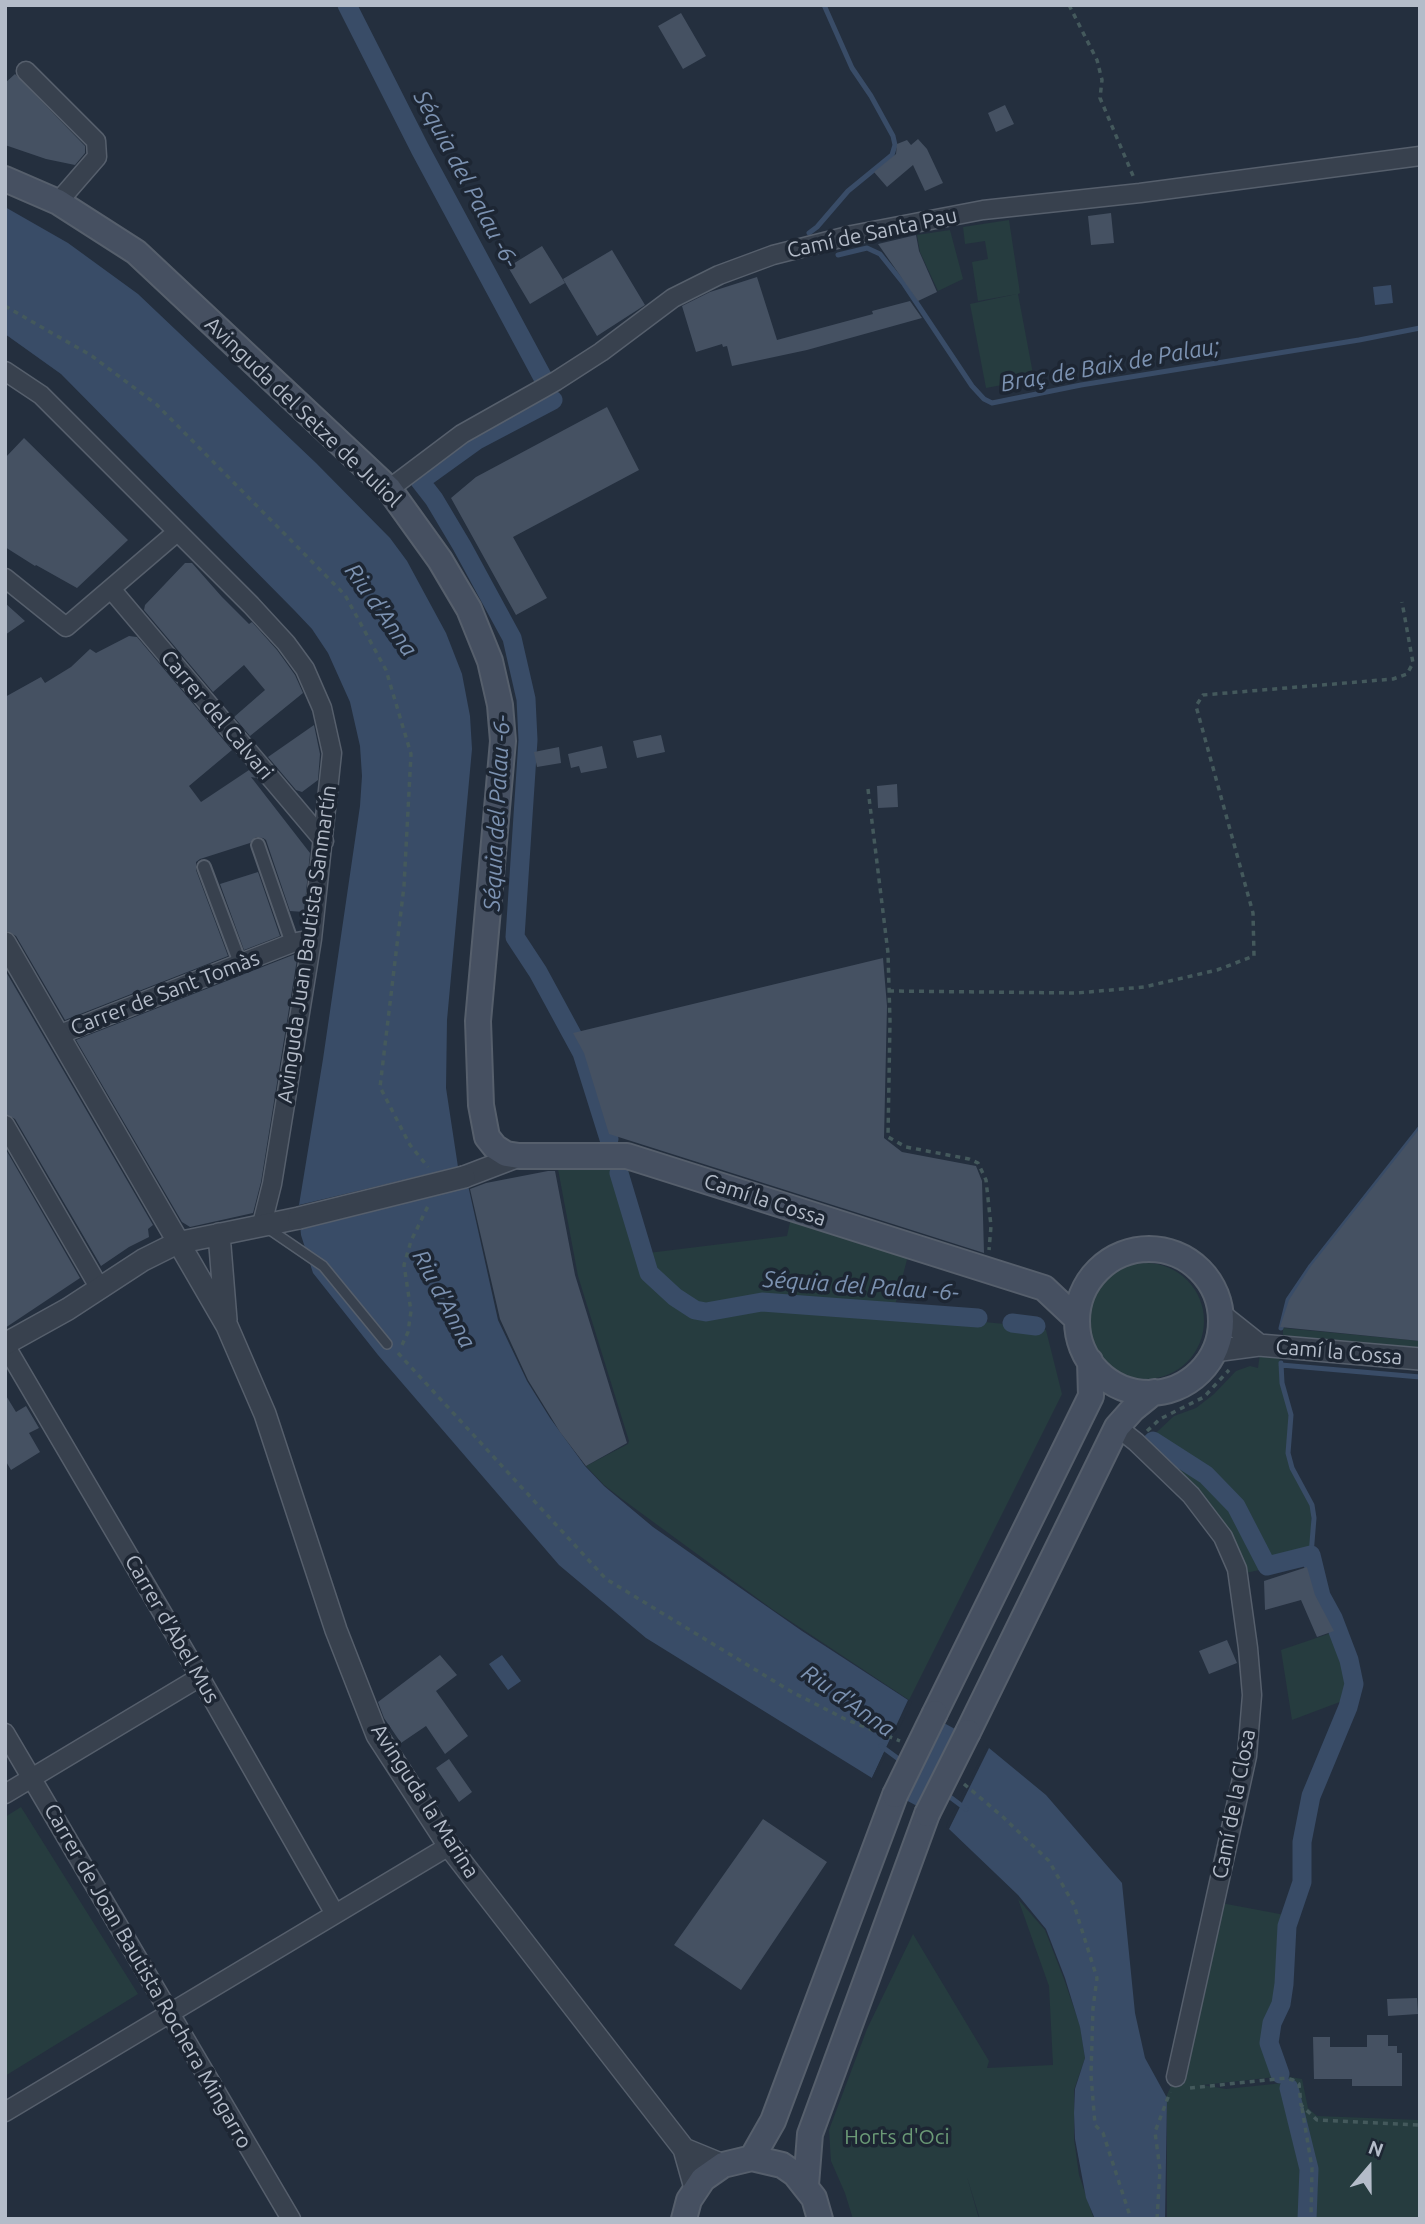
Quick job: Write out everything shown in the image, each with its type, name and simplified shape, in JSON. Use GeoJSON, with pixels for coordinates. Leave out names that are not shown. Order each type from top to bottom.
{"type":"FeatureCollection","features":[{"type":"Feature","properties":{"kind":"main road","name":"Avinguda del Setze de Juliol"},"geometry":{"type":"LineString","coordinates":[[5,179],[58,202],[136,252],[389,489],[440,560],[468,609],[490,661],[500,705],[503,741],[478,1021],[479,1066],[487,1137]]}},
{"type":"Feature","properties":{"kind":"main road","name":"Camí la Cossa"},"geometry":{"type":"LineString","coordinates":[[487,1137],[495,1147],[506,1154],[519,1156],[627,1156],[1044,1288],[1077,1319]]}},
{"type":"Feature","properties":{"kind":"main road"},"geometry":{"type":"LineString","coordinates":[[1157,1249],[1175,1254],[1193,1264],[1216,1295],[1220,1314],[1220,1333],[1214,1351],[1204,1367],[1190,1380],[1173,1388],[1154,1392],[1136,1391],[1118,1385],[1102,1375],[1090,1361],[1078,1334],[1077,1319],[1082,1293],[1089,1280],[1102,1266],[1118,1255],[1137,1250],[1157,1249]]}},
{"type":"Feature","properties":{"kind":"main road","name":"Camí la Cossa"},"geometry":{"type":"LineString","coordinates":[[1044,1288],[1089,1280]]}},
{"type":"Feature","properties":{"kind":"main road"},"geometry":{"type":"LineString","coordinates":[[752,2158],[773,2121],[895,1796],[1091,1396],[1090,1361]]}},
{"type":"Feature","properties":{"kind":"main road"},"geometry":{"type":"LineString","coordinates":[[806,2185],[810,2134],[927,1814],[1127,1434],[1133,1409],[1154,1392]]}},
{"type":"Feature","properties":{"kind":"main road"},"geometry":{"type":"LineString","coordinates":[[684,2219],[695,2188],[713,2171],[723,2165],[752,2158],[782,2165],[806,2185],[814,2198],[820,2219]]}},
{"type":"Feature","properties":{"kind":"street"},"geometry":{"type":"LineString","coordinates":[[26,71],[96,141],[97,157],[58,202]]}},
{"type":"Feature","properties":{"kind":"street","name":"Camí de Santa Pau"},"geometry":{"type":"LineString","coordinates":[[389,489],[461,434],[556,381],[601,352],[673,298],[719,275],[786,251],[970,212],[1140,193],[1420,156]]}},
{"type":"Feature","properties":{"kind":"street","name":"Avinguda Juan Bautista Sanmartín"},"geometry":{"type":"LineString","coordinates":[[5,371],[41,395],[269,624],[304,669],[322,708],[332,753],[324,841],[312,939],[272,1184],[262,1224]]}},
{"type":"Feature","properties":{"kind":"street"},"geometry":{"type":"LineString","coordinates":[[5,578],[66,627],[177,532]]}},
{"type":"Feature","properties":{"kind":"street","name":"Carrer del Calvari"},"geometry":{"type":"LineString","coordinates":[[111,589],[324,841]]}},
{"type":"Feature","properties":{"kind":"street"},"geometry":{"type":"LineString","coordinates":[[258,845],[292,943]]}},
{"type":"Feature","properties":{"kind":"street"},"geometry":{"type":"LineString","coordinates":[[204,867],[240,963]]}},
{"type":"Feature","properties":{"kind":"street","name":"Carrer de Sant Tomàs"},"geometry":{"type":"LineString","coordinates":[[58,1035],[292,943],[312,939]]}},
{"type":"Feature","properties":{"kind":"street"},"geometry":{"type":"LineString","coordinates":[[5,943],[227,1326]]}},
{"type":"Feature","properties":{"kind":"street"},"geometry":{"type":"LineString","coordinates":[[5,1125],[99,1287]]}},
{"type":"Feature","properties":{"kind":"street"},"geometry":{"type":"LineString","coordinates":[[468,1175],[487,1137]]}},
{"type":"Feature","properties":{"kind":"street"},"geometry":{"type":"LineString","coordinates":[[5,1345],[68,1309],[143,1260],[177,1243],[299,1218],[468,1175],[519,1156]]}},
{"type":"Feature","properties":{"kind":"street"},"geometry":{"type":"LineString","coordinates":[[219,1234],[227,1326]]}},
{"type":"Feature","properties":{"kind":"street","name":"Camí la Cossa"},"geometry":{"type":"LineString","coordinates":[[1220,1314],[1259,1345]]}},
{"type":"Feature","properties":{"kind":"street","name":"Avinguda la Marina"},"geometry":{"type":"LineString","coordinates":[[227,1326],[265,1414],[336,1630],[377,1735],[449,1846],[684,2149],[695,2188]]}},
{"type":"Feature","properties":{"kind":"street","name":"Carrer d'Abel Mus"},"geometry":{"type":"LineString","coordinates":[[5,1345],[200,1677],[335,1914]]}},
{"type":"Feature","properties":{"kind":"street","name":"Camí la Cossa"},"geometry":{"type":"LineString","coordinates":[[1214,1351],[1259,1345],[1420,1359]]}},
{"type":"Feature","properties":{"kind":"street","name":"Camí de la Closa"},"geometry":{"type":"LineString","coordinates":[[1127,1434],[1191,1495],[1223,1537],[1237,1569],[1243,1600],[1252,1695],[1247,1756],[1176,2077]]}},
{"type":"Feature","properties":{"kind":"street"},"geometry":{"type":"LineString","coordinates":[[5,1794],[200,1677]]}},
{"type":"Feature","properties":{"kind":"street","name":"Carrer de Joan Bautista Rochera Mingarro"},"geometry":{"type":"LineString","coordinates":[[5,1733],[291,2219]]}},
{"type":"Feature","properties":{"kind":"street"},"geometry":{"type":"LineString","coordinates":[[5,2112],[449,1846]]}},
{"type":"Feature","properties":{"kind":"street","name":"Avinguda la Marina"},"geometry":{"type":"LineString","coordinates":[[684,2149],[723,2165]]}},
{"type":"Feature","properties":{"kind":"lane"},"geometry":{"type":"LineString","coordinates":[[262,1224],[323,1266],[387,1344]]}},
{"type":"Feature","properties":{"kind":"path"},"geometry":{"type":"LineString","coordinates":[[1069,5],[1097,60],[1102,80],[1100,98],[1140,193]]}},
{"type":"Feature","properties":{"kind":"path"},"geometry":{"type":"LineString","coordinates":[[889,991],[1076,993],[1144,987],[1217,970],[1254,956],[1252,914],[1196,706],[1203,695],[1393,678],[1408,674],[1413,663],[1402,602]]}},
{"type":"Feature","properties":{"kind":"path"},"geometry":{"type":"LineString","coordinates":[[868,789],[888,953],[888,1137],[906,1147],[978,1163],[986,1180],[991,1226],[987,1270]]}},
{"type":"Feature","properties":{"kind":"path"},"geometry":{"type":"LineString","coordinates":[[387,1344],[606,1579],[792,1692],[845,1719],[906,1744]]}},
{"type":"Feature","properties":{"kind":"path"},"geometry":{"type":"LineString","coordinates":[[1127,1434],[1194,1403],[1211,1391],[1233,1367]]}},
{"type":"Feature","properties":{"kind":"path"},"geometry":{"type":"LineString","coordinates":[[956,1776],[1049,1861],[1074,1905],[1097,1978],[1091,2075],[1095,2125],[1103,2133],[1131,2219]]}},
{"type":"Feature","properties":{"kind":"path"},"geometry":{"type":"LineString","coordinates":[[1176,2077],[1182,2085],[1191,2088],[1286,2078],[1299,2084],[1312,2168],[1311,2219]]}},
{"type":"Feature","properties":{"kind":"path"},"geometry":{"type":"LineString","coordinates":[[1157,2219],[1160,2170],[1155,2132],[1176,2077]]}},
{"type":"Feature","properties":{"kind":"path"},"geometry":{"type":"LineString","coordinates":[[1301,2105],[1317,2120],[1420,2124]]}},
{"type":"Feature","properties":{"kind":"green space"},"geometry":{"type":"Polygon","coordinates":[[[1009,220],[1020,293],[1018,294],[1034,379],[986,388],[970,304],[1017,294],[978,301],[972,262],[988,259],[985,241],[965,244],[963,227],[1009,220]]]}},
{"type":"Feature","properties":{"kind":"green space"},"geometry":{"type":"Polygon","coordinates":[[[950,230],[963,279],[938,291],[920,252],[917,235],[950,230]]]}},
{"type":"Feature","properties":{"kind":"green space"},"geometry":{"type":"Polygon","coordinates":[[[558,1169],[628,1169],[648,1253],[787,1236],[791,1218],[909,1252],[893,1313],[1046,1330],[1062,1394],[909,1700],[772,1609],[622,1499],[586,1466],[629,1441],[578,1276],[558,1169]]]}},
{"type":"Feature","properties":{"kind":"green space"},"geometry":{"type":"Polygon","coordinates":[[[1146,1263],[1168,1268],[1187,1280],[1199,1299],[1204,1321],[1199,1343],[1187,1362],[1168,1374],[1146,1379],[1124,1374],[1105,1362],[1093,1343],[1088,1321],[1093,1299],[1105,1280],[1124,1268],[1146,1263]]]}},
{"type":"Feature","properties":{"kind":"green space"},"geometry":{"type":"Polygon","coordinates":[[[1283,1328],[1420,1341],[1420,1354],[1283,1340],[1283,1328]]]}},
{"type":"Feature","properties":{"kind":"green space"},"geometry":{"type":"Polygon","coordinates":[[[1261,1346],[1279,1348],[1281,1382],[1291,1424],[1286,1453],[1311,1505],[1312,1550],[1310,1559],[1241,1574],[1143,1445],[1174,1416],[1196,1408],[1214,1394],[1236,1371],[1250,1366],[1258,1368],[1261,1346]]]}},
{"type":"Feature","properties":{"kind":"green space"},"geometry":{"type":"Polygon","coordinates":[[[1334,1632],[1343,1653],[1348,1693],[1345,1700],[1292,1720],[1281,1650],[1334,1632]]]}},
{"type":"Feature","properties":{"kind":"green space"},"geometry":{"type":"Polygon","coordinates":[[[21,1807],[138,1994],[5,2076],[5,1817],[21,1807]]]}},
{"type":"Feature","properties":{"kind":"green space","name":"Horts d'Oci"},"geometry":{"type":"Polygon","coordinates":[[[1018,1899],[1045,1930],[1080,2026],[1085,2058],[1074,2090],[1074,2139],[1079,2175],[1094,2219],[980,2219],[967,2177],[979,2219],[853,2219],[831,2161],[829,2130],[867,2029],[913,1934],[989,2061],[987,2068],[1053,2065],[1049,1986],[1018,1899]]]}},
{"type":"Feature","properties":{"kind":"green space"},"geometry":{"type":"Polygon","coordinates":[[[1216,1902],[1285,1915],[1278,2001],[1291,2004],[1286,2007],[1279,2020],[1277,2044],[1285,2076],[1302,2079],[1308,2108],[1317,2116],[1420,2120],[1420,2219],[1314,2219],[1315,2202],[1307,2170],[1306,2219],[1167,2219],[1167,2095],[1175,2077],[1216,1902]],[[1285,2076],[1202,2085],[1226,2089],[1283,2083],[1285,2076]]]}},
{"type":"Feature","properties":{"kind":"water"},"geometry":{"type":"Polygon","coordinates":[[[5,207],[68,243],[138,294],[316,463],[390,538],[407,561],[446,633],[462,674],[470,716],[472,749],[447,1020],[446,1088],[458,1167],[299,1205],[360,806],[360,746],[350,702],[328,653],[312,629],[61,374],[5,334],[5,207]]]}},
{"type":"Feature","properties":{"kind":"water"},"geometry":{"type":"Polygon","coordinates":[[[1391,285],[1393,303],[1375,305],[1373,287],[1391,285]]]}},
{"type":"Feature","properties":{"kind":"water"},"geometry":{"type":"Polygon","coordinates":[[[468,1185],[498,1320],[527,1381],[585,1466],[604,1486],[653,1527],[802,1631],[908,1700],[872,1778],[646,1638],[559,1565],[378,1355],[313,1273],[300,1224],[468,1185]]]}},
{"type":"Feature","properties":{"kind":"water"},"geometry":{"type":"Polygon","coordinates":[[[502,1655],[521,1681],[508,1690],[489,1664],[502,1655]]]}},
{"type":"Feature","properties":{"kind":"water"},"geometry":{"type":"Polygon","coordinates":[[[942,1722],[955,1729],[917,1806],[904,1799],[942,1722]]]}},
{"type":"Feature","properties":{"kind":"water"},"geometry":{"type":"Polygon","coordinates":[[[989,1748],[1046,1795],[1122,1883],[1135,2013],[1145,2058],[1167,2098],[1165,2219],[1095,2219],[1086,2198],[1075,2139],[1074,2113],[1075,2089],[1085,2058],[1080,2027],[1065,1978],[1046,1929],[1018,1895],[949,1829],[989,1748]]]}},
{"type":"Feature","properties":{"kind":"pier"},"geometry":{"type":"Polygon","coordinates":[[[909,1700],[912,1702],[873,1781],[871,1780],[909,1700]]]}},
{"type":"Feature","properties":{"kind":"pier"},"geometry":{"type":"Polygon","coordinates":[[[988,1744],[949,1828],[946,1827],[948,1822],[988,1744]]]}},
{"type":"Feature","properties":{"kind":"building"},"geometry":{"type":"Polygon","coordinates":[[[681,13],[706,56],[683,69],[658,26],[681,13]]]}},
{"type":"Feature","properties":{"kind":"building"},"geometry":{"type":"Polygon","coordinates":[[[15,74],[85,146],[85,153],[75,165],[46,159],[5,145],[5,83],[15,74]]]}},
{"type":"Feature","properties":{"kind":"building"},"geometry":{"type":"Polygon","coordinates":[[[1005,105],[1014,124],[996,132],[988,113],[1005,105]]]}},
{"type":"Feature","properties":{"kind":"building"},"geometry":{"type":"Polygon","coordinates":[[[918,139],[927,149],[943,183],[925,191],[913,165],[887,187],[874,172],[896,154],[897,144],[907,140],[911,145],[918,139]]]}},
{"type":"Feature","properties":{"kind":"building"},"geometry":{"type":"Polygon","coordinates":[[[1111,213],[1114,243],[1091,245],[1088,216],[1111,213]]]}},
{"type":"Feature","properties":{"kind":"building"},"geometry":{"type":"Polygon","coordinates":[[[916,235],[919,251],[937,292],[918,301],[878,244],[916,235]]]}},
{"type":"Feature","properties":{"kind":"building"},"geometry":{"type":"Polygon","coordinates":[[[542,246],[565,283],[530,304],[508,267],[542,246]]]}},
{"type":"Feature","properties":{"kind":"building"},"geometry":{"type":"Polygon","coordinates":[[[612,250],[645,305],[597,336],[563,279],[612,250]]]}},
{"type":"Feature","properties":{"kind":"building"},"geometry":{"type":"Polygon","coordinates":[[[757,277],[777,340],[910,301],[922,318],[807,350],[732,366],[727,346],[723,347],[722,344],[696,352],[682,306],[710,292],[757,277]]]}},
{"type":"Feature","properties":{"kind":"building"},"geometry":{"type":"Polygon","coordinates":[[[607,407],[639,470],[513,537],[547,598],[516,615],[451,498],[476,477],[607,407]]]}},
{"type":"Feature","properties":{"kind":"building"},"geometry":{"type":"Polygon","coordinates":[[[24,438],[128,540],[77,588],[5,547],[5,458],[24,438]]]}},
{"type":"Feature","properties":{"kind":"building"},"geometry":{"type":"Polygon","coordinates":[[[185,563],[192,563],[249,624],[252,622],[295,675],[303,693],[250,736],[234,717],[265,690],[244,665],[213,692],[144,610],[145,605],[185,563]]]}},
{"type":"Feature","properties":{"kind":"building"},"geometry":{"type":"Polygon","coordinates":[[[5,603],[25,621],[5,635],[5,603]]]}},
{"type":"Feature","properties":{"kind":"building"},"geometry":{"type":"Polygon","coordinates":[[[129,636],[137,637],[232,750],[189,786],[201,802],[249,770],[256,778],[251,777],[310,853],[304,912],[290,911],[266,840],[263,838],[256,837],[250,843],[200,859],[196,862],[196,870],[228,956],[65,1020],[16,936],[5,930],[5,697],[41,677],[45,683],[71,667],[90,649],[96,653],[129,636]]]}},
{"type":"Feature","properties":{"kind":"building"},"geometry":{"type":"Polygon","coordinates":[[[314,725],[320,754],[318,780],[302,792],[296,790],[268,757],[314,725]]]}},
{"type":"Feature","properties":{"kind":"building"},"geometry":{"type":"Polygon","coordinates":[[[661,735],[665,752],[637,758],[633,741],[661,735]]]}},
{"type":"Feature","properties":{"kind":"building"},"geometry":{"type":"Polygon","coordinates":[[[602,746],[607,768],[581,773],[579,766],[571,768],[568,754],[602,746]]]}},
{"type":"Feature","properties":{"kind":"building"},"geometry":{"type":"Polygon","coordinates":[[[559,747],[561,763],[537,767],[534,752],[559,747]]]}},
{"type":"Feature","properties":{"kind":"building"},"geometry":{"type":"Polygon","coordinates":[[[897,784],[898,807],[878,808],[877,786],[897,784]]]}},
{"type":"Feature","properties":{"kind":"building"},"geometry":{"type":"Polygon","coordinates":[[[258,872],[280,936],[244,950],[220,884],[258,872]]]}},
{"type":"Feature","properties":{"kind":"building"},"geometry":{"type":"Polygon","coordinates":[[[298,953],[261,1182],[253,1213],[190,1227],[182,1222],[76,1040],[298,953]]]}},
{"type":"Feature","properties":{"kind":"building"},"geometry":{"type":"Polygon","coordinates":[[[883,958],[887,1006],[884,1138],[902,1152],[976,1166],[982,1181],[984,1253],[609,1134],[584,1053],[573,1033],[883,958]]]}},
{"type":"Feature","properties":{"kind":"building"},"geometry":{"type":"Polygon","coordinates":[[[5,970],[153,1225],[148,1229],[149,1237],[101,1266],[15,1119],[5,1114],[5,970]]]}},
{"type":"Feature","properties":{"kind":"building"},"geometry":{"type":"Polygon","coordinates":[[[1420,1128],[1420,1341],[1280,1327],[1289,1300],[1311,1266],[1420,1128]]]}},
{"type":"Feature","properties":{"kind":"building"},"geometry":{"type":"Polygon","coordinates":[[[5,1148],[80,1278],[5,1328],[5,1148]]]}},
{"type":"Feature","properties":{"kind":"building"},"geometry":{"type":"Polygon","coordinates":[[[555,1171],[575,1275],[627,1443],[586,1466],[560,1432],[528,1380],[500,1319],[470,1189],[486,1183],[555,1171]]]}},
{"type":"Feature","properties":{"kind":"building"},"geometry":{"type":"Polygon","coordinates":[[[5,1394],[16,1412],[26,1406],[39,1428],[29,1433],[40,1452],[11,1470],[5,1460],[5,1394]]]}},
{"type":"Feature","properties":{"kind":"building"},"geometry":{"type":"Polygon","coordinates":[[[1307,1567],[1315,1595],[1334,1631],[1317,1637],[1301,1600],[1265,1610],[1264,1581],[1307,1567]]]}},
{"type":"Feature","properties":{"kind":"building"},"geometry":{"type":"Polygon","coordinates":[[[1227,1640],[1237,1663],[1209,1674],[1199,1651],[1227,1640]]]}},
{"type":"Feature","properties":{"kind":"building"},"geometry":{"type":"Polygon","coordinates":[[[440,1655],[457,1675],[436,1691],[468,1736],[445,1754],[426,1726],[401,1743],[384,1718],[378,1702],[440,1655]]]}},
{"type":"Feature","properties":{"kind":"building"},"geometry":{"type":"Polygon","coordinates":[[[449,1759],[472,1792],[459,1802],[436,1768],[449,1759]]]}},
{"type":"Feature","properties":{"kind":"building"},"geometry":{"type":"Polygon","coordinates":[[[763,1819],[827,1862],[741,1990],[674,1945],[763,1819]]]}},
{"type":"Feature","properties":{"kind":"building"},"geometry":{"type":"Polygon","coordinates":[[[1417,1998],[1418,2014],[1388,2016],[1387,1999],[1417,1998]]]}},
{"type":"Feature","properties":{"kind":"building"},"geometry":{"type":"Polygon","coordinates":[[[1367,2035],[1388,2035],[1388,2046],[1397,2046],[1397,2053],[1402,2053],[1402,2086],[1352,2086],[1352,2079],[1314,2079],[1313,2037],[1330,2037],[1330,2047],[1367,2047],[1367,2035]]]}},
{"type":"Feature","properties":{"kind":"waterway","name":"Séquia del Palau -6-"},"geometry":{"type":"LineString","coordinates":[[347,5],[420,149],[542,376]]}},
{"type":"Feature","properties":{"kind":"waterway","name":"Braç de Baix de Palau;"},"geometry":{"type":"LineString","coordinates":[[809,233],[848,191],[892,155],[895,145],[893,136],[871,96],[852,68],[824,5]]}},
{"type":"Feature","properties":{"kind":"waterway","name":"Braç de Baix de Palau;"},"geometry":{"type":"LineString","coordinates":[[838,255],[867,248],[880,254],[904,284],[972,386],[984,399],[992,403],[1081,385],[1420,328]]}},
{"type":"Feature","properties":{"kind":"waterway","name":"Séquia del Palau -6-"},"geometry":{"type":"LineString","coordinates":[[553,400],[477,440],[420,481],[462,546],[512,638],[526,699],[528,740],[515,937],[538,972],[582,1053],[609,1139]]}},
{"type":"Feature","properties":{"kind":"waterway","name":"Braç de Baix de Palau;"},"geometry":{"type":"LineString","coordinates":[[1281,1328],[1288,1300],[1311,1266],[1420,1128]]}},
{"type":"Feature","properties":{"kind":"waterway","name":"Séquia del Palau -6-"},"geometry":{"type":"LineString","coordinates":[[619,1173],[649,1273],[675,1297],[695,1310],[706,1312],[762,1302],[978,1318]]}},
{"type":"Feature","properties":{"kind":"waterway","name":"Séquia del Palau -6-"},"geometry":{"type":"LineString","coordinates":[[1012,1323],[1036,1326]]}},
{"type":"Feature","properties":{"kind":"waterway","name":"Braç de Baix de Palau;"},"geometry":{"type":"LineString","coordinates":[[1281,1363],[1282,1383],[1291,1415],[1288,1453],[1292,1468],[1312,1505],[1314,1518],[1311,1555]]}},
{"type":"Feature","properties":{"kind":"waterway"},"geometry":{"type":"LineString","coordinates":[[1281,1365],[1420,1377]]}},
{"type":"Feature","properties":{"kind":"waterway","name":"Séquia del Palau -6-"},"geometry":{"type":"LineString","coordinates":[[1153,1441],[1206,1475],[1236,1506],[1267,1566],[1311,1555],[1321,1596],[1333,1618],[1349,1660],[1354,1684],[1348,1707],[1311,1796],[1302,1842],[1302,1882],[1287,1926],[1281,2004],[1272,2023],[1269,2043],[1280,2074]]}},
{"type":"Feature","properties":{"kind":"waterway","name":"Riu d'Anna"},"geometry":{"type":"LineString","coordinates":[[881,1746],[904,1763]]}},
{"type":"Feature","properties":{"kind":"waterway","name":"Riu d'Anna"},"geometry":{"type":"LineString","coordinates":[[946,1794],[966,1809]]}},
{"type":"Feature","properties":{"kind":"waterway","name":"Séquia del Palau -6-"},"geometry":{"type":"LineString","coordinates":[[1289,2088],[1309,2169],[1307,2219]]}}]}
